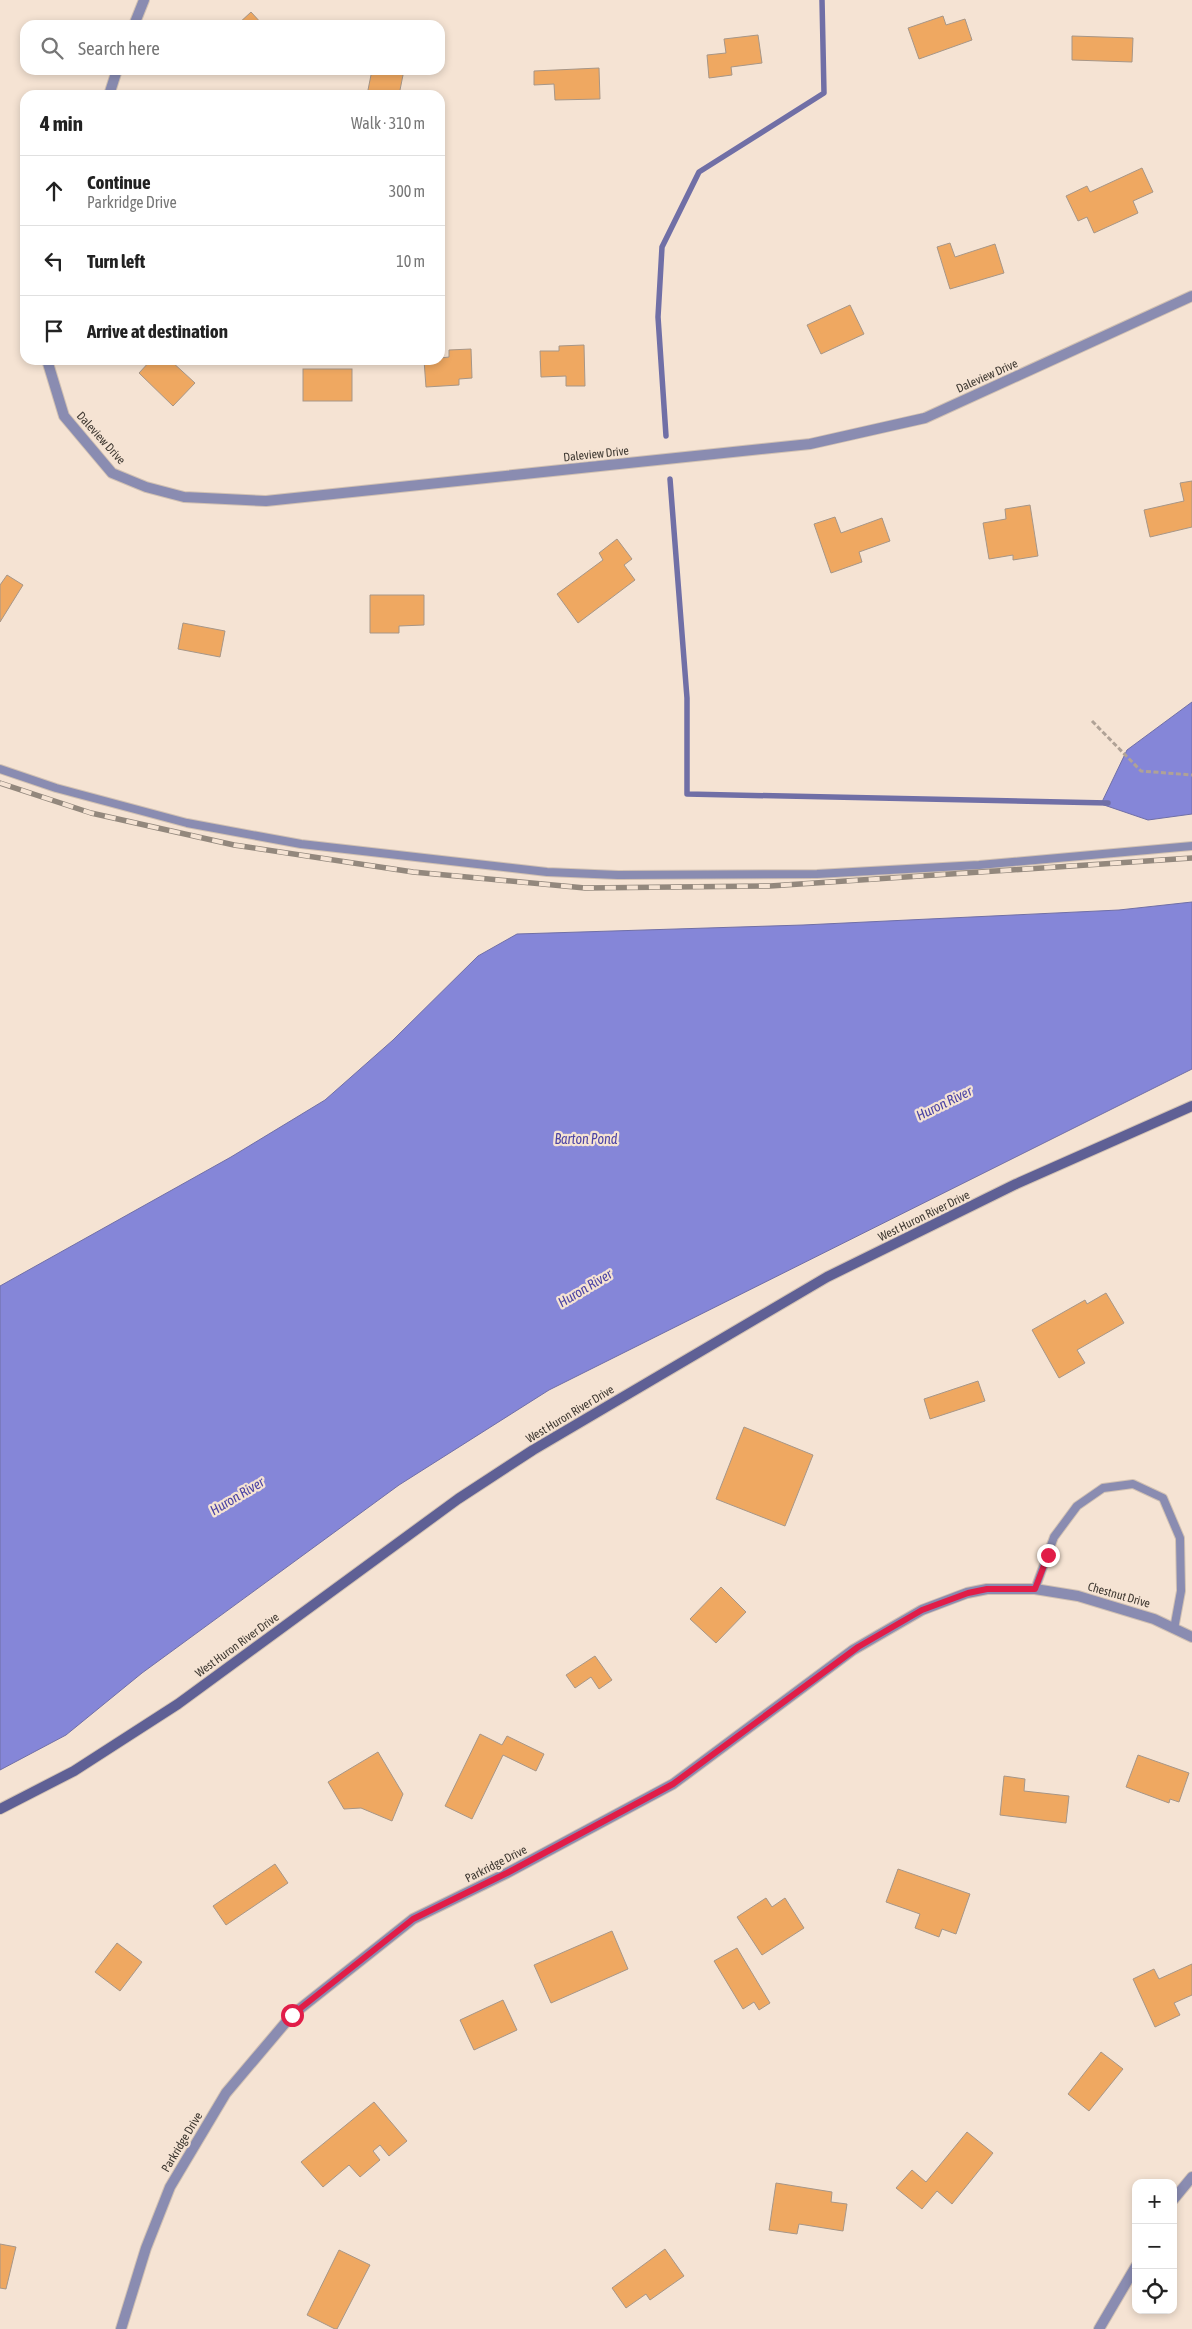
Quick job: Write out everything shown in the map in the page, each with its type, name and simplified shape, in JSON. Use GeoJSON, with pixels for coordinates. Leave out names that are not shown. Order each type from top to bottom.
{"type":"FeatureCollection","features":[{"type":"Feature","properties":{"kind":"street"},"geometry":{"type":"LineString","coordinates":[[136,20],[144,0]]}},
{"type":"Feature","properties":{"kind":"street"},"geometry":{"type":"LineString","coordinates":[[111,90],[115,75]]}},
{"type":"Feature","properties":{"kind":"street","name":"Daleview Drive"},"geometry":{"type":"LineString","coordinates":[[49,365],[64,416],[112,473],[146,487],[184,497],[266,501],[810,444],[925,418],[1192,296]]}},
{"type":"Feature","properties":{"kind":"street","name":"West Huron River Drive"},"geometry":{"type":"LineString","coordinates":[[0,1809],[74,1772],[178,1704],[458,1499],[533,1450],[827,1277],[1016,1184],[1192,1106]]}},
{"type":"Feature","properties":{"kind":"street","name":"Parkridge Drive"},"geometry":{"type":"LineString","coordinates":[[121,2329],[146,2248],[170,2187],[226,2093],[292,2015],[413,1919],[507,1873],[673,1784],[845,1656],[922,1610],[968,1593],[987,1589],[1035,1589]]}},
{"type":"Feature","properties":{"kind":"street","name":"Chestnut Drive"},"geometry":{"type":"LineString","coordinates":[[1035,1589],[1078,1596],[1154,1618],[1192,1637]]}},
{"type":"Feature","properties":{"kind":"street"},"geometry":{"type":"LineString","coordinates":[[1177,2195],[1192,2177]]}},
{"type":"Feature","properties":{"kind":"street"},"geometry":{"type":"LineString","coordinates":[[1099,2329],[1134,2269]]}},
{"type":"Feature","properties":{"kind":"lane"},"geometry":{"type":"LineString","coordinates":[[0,770],[56,788],[216,828],[301,844],[547,872],[618,875],[817,874],[978,865],[1192,846]]}},
{"type":"Feature","properties":{"kind":"lane"},"geometry":{"type":"LineString","coordinates":[[1035,1589],[1054,1537],[1077,1506],[1103,1488],[1133,1484],[1163,1498],[1180,1538],[1181,1591],[1174,1628]]}},
{"type":"Feature","properties":{"kind":"path"},"geometry":{"type":"LineString","coordinates":[[1092,721],[1142,771],[1192,775]]}},
{"type":"Feature","properties":{"kind":"water"},"geometry":{"type":"Polygon","coordinates":[[[1192,702],[1192,814],[1148,820],[1101,804],[1127,750],[1192,702]]]}},
{"type":"Feature","properties":{"kind":"water","name":"Barton Pond"},"geometry":{"type":"Polygon","coordinates":[[[1192,902],[1192,1069],[549,1390],[399,1485],[142,1673],[66,1735],[0,1770],[0,1286],[231,1157],[325,1100],[393,1040],[478,956],[517,934],[803,925],[1119,910],[1192,902]]]}},
{"type":"Feature","properties":{"kind":"building"},"geometry":{"type":"Polygon","coordinates":[[[251,12],[258,20],[242,20],[251,12]]]}},
{"type":"Feature","properties":{"kind":"building"},"geometry":{"type":"Polygon","coordinates":[[[943,16],[946,25],[965,19],[972,40],[919,59],[908,28],[943,16]]]}},
{"type":"Feature","properties":{"kind":"building"},"geometry":{"type":"Polygon","coordinates":[[[758,35],[762,63],[731,67],[732,75],[709,78],[707,55],[726,53],[724,39],[758,35]]]}},
{"type":"Feature","properties":{"kind":"building"},"geometry":{"type":"Polygon","coordinates":[[[1072,36],[1133,38],[1132,62],[1072,60],[1072,36]]]}},
{"type":"Feature","properties":{"kind":"building"},"geometry":{"type":"Polygon","coordinates":[[[599,68],[600,99],[555,100],[554,84],[534,85],[534,71],[599,68]]]}},
{"type":"Feature","properties":{"kind":"building"},"geometry":{"type":"Polygon","coordinates":[[[371,75],[403,75],[400,90],[368,90],[371,75]]]}},
{"type":"Feature","properties":{"kind":"building"},"geometry":{"type":"Polygon","coordinates":[[[1142,168],[1153,192],[1133,201],[1138,213],[1094,233],[1087,217],[1078,221],[1066,196],[1087,186],[1090,192],[1142,168]]]}},
{"type":"Feature","properties":{"kind":"building"},"geometry":{"type":"Polygon","coordinates":[[[950,243],[955,257],[995,244],[1004,273],[950,289],[937,247],[950,243]]]}},
{"type":"Feature","properties":{"kind":"building"},"geometry":{"type":"Polygon","coordinates":[[[850,305],[864,334],[821,354],[807,325],[850,305]]]}},
{"type":"Feature","properties":{"kind":"building"},"geometry":{"type":"Polygon","coordinates":[[[584,345],[585,386],[566,386],[566,376],[541,377],[540,351],[559,351],[559,346],[584,345]]]}},
{"type":"Feature","properties":{"kind":"building"},"geometry":{"type":"Polygon","coordinates":[[[471,349],[472,378],[459,379],[459,385],[426,387],[424,365],[445,365],[445,357],[449,357],[449,350],[471,349]]]}},
{"type":"Feature","properties":{"kind":"building"},"geometry":{"type":"Polygon","coordinates":[[[146,365],[175,365],[195,383],[173,406],[139,373],[146,365]]]}},
{"type":"Feature","properties":{"kind":"building"},"geometry":{"type":"Polygon","coordinates":[[[303,369],[352,369],[352,401],[303,401],[303,369]]]}},
{"type":"Feature","properties":{"kind":"building"},"geometry":{"type":"Polygon","coordinates":[[[1192,481],[1192,527],[1150,537],[1144,510],[1184,501],[1180,483],[1192,481]]]}},
{"type":"Feature","properties":{"kind":"building"},"geometry":{"type":"Polygon","coordinates":[[[1030,505],[1038,556],[1013,560],[1013,555],[989,559],[983,523],[1006,519],[1005,509],[1030,505]]]}},
{"type":"Feature","properties":{"kind":"building"},"geometry":{"type":"Polygon","coordinates":[[[835,517],[841,533],[882,518],[890,541],[859,552],[862,562],[831,573],[814,524],[835,517]]]}},
{"type":"Feature","properties":{"kind":"building"},"geometry":{"type":"Polygon","coordinates":[[[617,539],[632,559],[624,565],[635,580],[578,623],[557,594],[603,560],[599,553],[617,539]]]}},
{"type":"Feature","properties":{"kind":"building"},"geometry":{"type":"Polygon","coordinates":[[[7,575],[23,585],[0,622],[0,585],[7,575]]]}},
{"type":"Feature","properties":{"kind":"building"},"geometry":{"type":"Polygon","coordinates":[[[370,595],[424,595],[424,625],[399,626],[399,633],[370,633],[370,595]]]}},
{"type":"Feature","properties":{"kind":"building"},"geometry":{"type":"Polygon","coordinates":[[[183,623],[225,631],[220,657],[178,649],[183,623]]]}},
{"type":"Feature","properties":{"kind":"building"},"geometry":{"type":"Polygon","coordinates":[[[1106,1293],[1124,1323],[1077,1350],[1085,1363],[1059,1378],[1032,1330],[1085,1300],[1087,1304],[1106,1293]]]}},
{"type":"Feature","properties":{"kind":"building"},"geometry":{"type":"Polygon","coordinates":[[[978,1381],[985,1401],[930,1419],[924,1399],[978,1381]]]}},
{"type":"Feature","properties":{"kind":"building"},"geometry":{"type":"Polygon","coordinates":[[[744,1427],[813,1455],[785,1526],[716,1499],[744,1427]]]}},
{"type":"Feature","properties":{"kind":"building"},"geometry":{"type":"Polygon","coordinates":[[[721,1587],[746,1612],[716,1643],[690,1619],[721,1587]]]}},
{"type":"Feature","properties":{"kind":"building"},"geometry":{"type":"Polygon","coordinates":[[[595,1656],[612,1680],[599,1689],[591,1677],[575,1688],[566,1675],[595,1656]]]}},
{"type":"Feature","properties":{"kind":"building"},"geometry":{"type":"Polygon","coordinates":[[[480,1734],[502,1745],[507,1736],[544,1754],[536,1771],[503,1755],[472,1819],[445,1806],[480,1734]]]}},
{"type":"Feature","properties":{"kind":"building"},"geometry":{"type":"Polygon","coordinates":[[[378,1752],[403,1794],[392,1821],[361,1808],[344,1809],[328,1782],[378,1752]]]}},
{"type":"Feature","properties":{"kind":"building"},"geometry":{"type":"Polygon","coordinates":[[[1138,1755],[1189,1773],[1179,1802],[1170,1799],[1169,1803],[1126,1787],[1138,1755]]]}},
{"type":"Feature","properties":{"kind":"building"},"geometry":{"type":"Polygon","coordinates":[[[1004,1776],[1025,1779],[1024,1791],[1069,1796],[1066,1823],[1000,1815],[1004,1776]]]}},
{"type":"Feature","properties":{"kind":"building"},"geometry":{"type":"Polygon","coordinates":[[[275,1864],[288,1883],[226,1925],[213,1906],[275,1864]]]}},
{"type":"Feature","properties":{"kind":"building"},"geometry":{"type":"Polygon","coordinates":[[[898,1869],[970,1894],[956,1934],[942,1929],[939,1937],[915,1928],[920,1914],[886,1902],[898,1869]]]}},
{"type":"Feature","properties":{"kind":"building"},"geometry":{"type":"Polygon","coordinates":[[[766,1898],[772,1907],[785,1898],[804,1928],[762,1955],[737,1917],[766,1898]]]}},
{"type":"Feature","properties":{"kind":"building"},"geometry":{"type":"Polygon","coordinates":[[[612,1931],[628,1969],[551,2003],[534,1965],[612,1931]]]}},
{"type":"Feature","properties":{"kind":"building"},"geometry":{"type":"Polygon","coordinates":[[[117,1943],[142,1962],[120,1991],[95,1972],[117,1943]]]}},
{"type":"Feature","properties":{"kind":"building"},"geometry":{"type":"Polygon","coordinates":[[[737,1948],[770,2003],[759,2010],[754,2002],[743,2009],[714,1961],[737,1948]]]}},
{"type":"Feature","properties":{"kind":"building"},"geometry":{"type":"Polygon","coordinates":[[[1192,1964],[1192,1995],[1174,2003],[1180,2015],[1155,2027],[1133,1979],[1154,1969],[1159,1979],[1192,1964]]]}},
{"type":"Feature","properties":{"kind":"building"},"geometry":{"type":"Polygon","coordinates":[[[503,2000],[517,2030],[474,2050],[460,2020],[503,2000]]]}},
{"type":"Feature","properties":{"kind":"building"},"geometry":{"type":"Polygon","coordinates":[[[1101,2052],[1123,2069],[1089,2111],[1068,2094],[1101,2052]]]}},
{"type":"Feature","properties":{"kind":"building"},"geometry":{"type":"Polygon","coordinates":[[[374,2102],[407,2141],[389,2156],[380,2145],[373,2151],[380,2160],[360,2177],[349,2165],[323,2187],[301,2162],[374,2102]]]}},
{"type":"Feature","properties":{"kind":"building"},"geometry":{"type":"Polygon","coordinates":[[[967,2132],[993,2153],[952,2204],[937,2191],[922,2209],[896,2188],[912,2170],[926,2182],[967,2132]]]}},
{"type":"Feature","properties":{"kind":"building"},"geometry":{"type":"Polygon","coordinates":[[[776,2183],[832,2192],[831,2202],[847,2204],[843,2231],[799,2224],[797,2234],[769,2230],[776,2183]]]}},
{"type":"Feature","properties":{"kind":"building"},"geometry":{"type":"Polygon","coordinates":[[[0,2244],[16,2247],[6,2289],[0,2288],[0,2244]]]}},
{"type":"Feature","properties":{"kind":"building"},"geometry":{"type":"Polygon","coordinates":[[[665,2249],[684,2276],[650,2300],[646,2294],[626,2308],[612,2288],[665,2249]]]}},
{"type":"Feature","properties":{"kind":"building"},"geometry":{"type":"Polygon","coordinates":[[[339,2250],[370,2265],[337,2329],[335,2329],[307,2315],[339,2250]]]}},
{"type":"Feature","properties":{"kind":"waterway"},"geometry":{"type":"LineString","coordinates":[[666,436],[658,317],[662,247],[699,172],[824,93],[822,0]]}},
{"type":"Feature","properties":{"kind":"waterway"},"geometry":{"type":"LineString","coordinates":[[670,479],[687,698],[687,794],[1108,803]]}},
{"type":"Feature","properties":{"kind":"railway"},"geometry":{"type":"LineString","coordinates":[[0,783],[91,813],[234,845],[413,872],[585,888],[770,886],[1192,858]]}},
{"type":"Feature","properties":{"kind":"route"},"geometry":{"type":"LineString","coordinates":[[292,2015],[413,1919],[507,1873],[673,1784],[853,1650],[922,1610],[968,1593],[987,1589],[1035,1589],[1048,1555]]}},
{"type":"Feature","properties":{"kind":"water label","name":"Huron River"},"geometry":{"type":"Point","coordinates":[944,1103]}},
{"type":"Feature","properties":{"kind":"water label","name":"Huron River"},"geometry":{"type":"Point","coordinates":[585,1288]}},
{"type":"Feature","properties":{"kind":"water label","name":"Huron River"},"geometry":{"type":"Point","coordinates":[237,1496]}}]}
